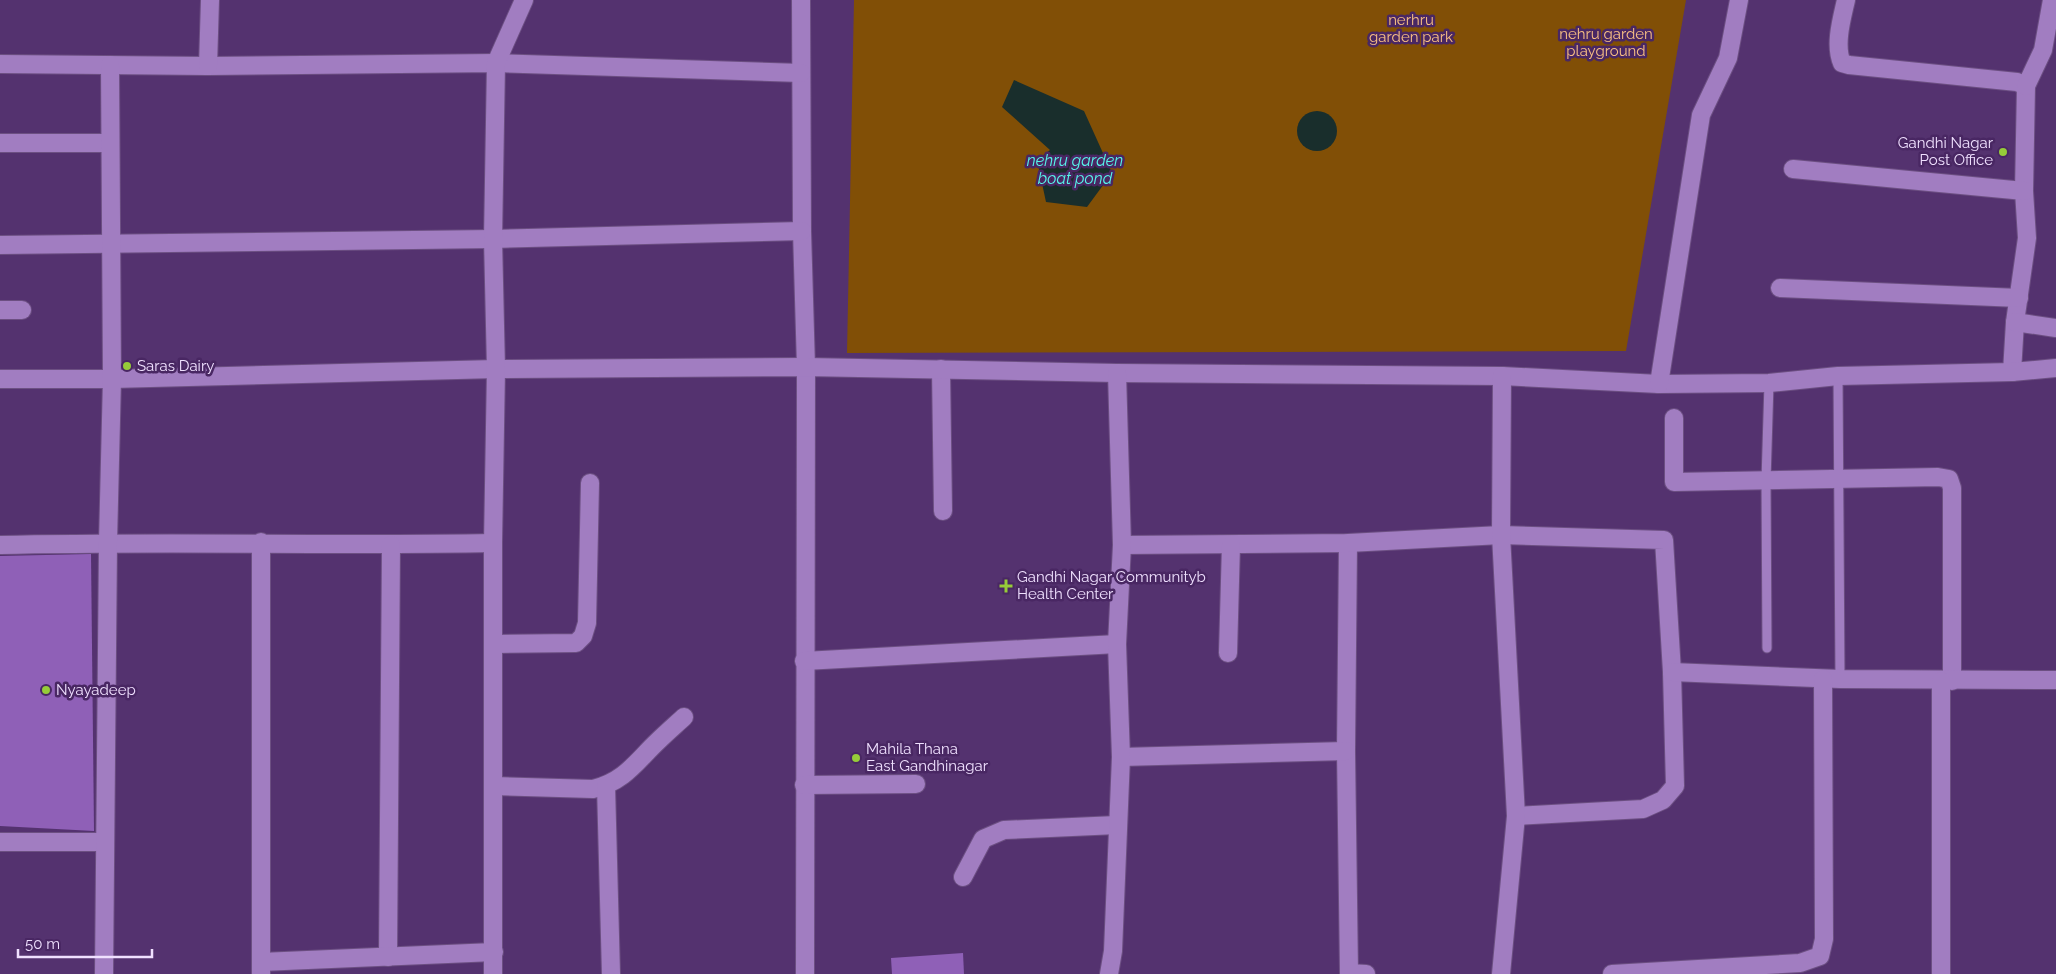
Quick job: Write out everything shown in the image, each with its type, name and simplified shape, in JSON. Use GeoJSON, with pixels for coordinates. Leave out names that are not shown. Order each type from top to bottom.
{"type":"FeatureCollection","features":[{"type":"Feature","properties":{"kind":"street"},"geometry":{"type":"LineString","coordinates":[[208,66],[210,0]]}},
{"type":"Feature","properties":{"kind":"street"},"geometry":{"type":"LineString","coordinates":[[493,974],[493,542],[496,369],[493,239],[496,63],[524,0]]}},
{"type":"Feature","properties":{"kind":"street"},"geometry":{"type":"LineString","coordinates":[[801,0],[802,232],[806,367],[804,661],[805,974]]}},
{"type":"Feature","properties":{"kind":"street"},"geometry":{"type":"LineString","coordinates":[[1658,384],[1702,115],[1728,58],[1739,0]]}},
{"type":"Feature","properties":{"kind":"street"},"geometry":{"type":"LineString","coordinates":[[1846,0],[1841,25],[1839,56],[1842,63],[2017,82],[2026,86]]}},
{"type":"Feature","properties":{"kind":"street"},"geometry":{"type":"LineString","coordinates":[[2012,372],[2015,322],[2028,238],[2024,191],[2026,86],[2043,50],[2052,0]]}},
{"type":"Feature","properties":{"kind":"street"},"geometry":{"type":"LineString","coordinates":[[0,64],[208,66],[496,63],[801,73]]}},
{"type":"Feature","properties":{"kind":"street"},"geometry":{"type":"LineString","coordinates":[[104,974],[108,542],[112,379],[110,65]]}},
{"type":"Feature","properties":{"kind":"street"},"geometry":{"type":"LineString","coordinates":[[0,143],[110,143]]}},
{"type":"Feature","properties":{"kind":"street"},"geometry":{"type":"LineString","coordinates":[[1793,169],[2024,191]]}},
{"type":"Feature","properties":{"kind":"street"},"geometry":{"type":"LineString","coordinates":[[0,245],[493,239],[802,232]]}},
{"type":"Feature","properties":{"kind":"street"},"geometry":{"type":"LineString","coordinates":[[1780,288],[2019,298]]}},
{"type":"Feature","properties":{"kind":"street"},"geometry":{"type":"LineString","coordinates":[[0,310],[22,310]]}},
{"type":"Feature","properties":{"kind":"street"},"geometry":{"type":"LineString","coordinates":[[2015,322],[2056,328]]}},
{"type":"Feature","properties":{"kind":"street"},"geometry":{"type":"LineString","coordinates":[[0,379],[112,379],[496,369],[806,367],[1117,373],[1502,376],[1658,384],[1769,383],[1838,376],[2012,372],[2056,368]]}},
{"type":"Feature","properties":{"kind":"street"},"geometry":{"type":"LineString","coordinates":[[941,369],[944,511]]}},
{"type":"Feature","properties":{"kind":"street"},"geometry":{"type":"LineString","coordinates":[[1110,974],[1113,952],[1121,757],[1117,644],[1122,544],[1117,373]]}},
{"type":"Feature","properties":{"kind":"street"},"geometry":{"type":"LineString","coordinates":[[1501,974],[1516,816],[1501,536],[1502,376]]}},
{"type":"Feature","properties":{"kind":"street"},"geometry":{"type":"LineString","coordinates":[[1674,418],[1674,482],[1938,477],[1949,479],[1952,488],[1942,974]]}},
{"type":"Feature","properties":{"kind":"street"},"geometry":{"type":"LineString","coordinates":[[494,644],[576,643],[583,636],[587,623],[590,483]]}},
{"type":"Feature","properties":{"kind":"street"},"geometry":{"type":"LineString","coordinates":[[1122,544],[1348,544],[1501,536],[1664,540],[1672,672],[1675,786],[1663,800],[1643,809],[1516,816]]}},
{"type":"Feature","properties":{"kind":"street"},"geometry":{"type":"LineString","coordinates":[[0,545],[108,542],[261,542],[391,545],[493,542]]}},
{"type":"Feature","properties":{"kind":"street"},"geometry":{"type":"LineString","coordinates":[[261,542],[261,968],[388,957],[494,952]]}},
{"type":"Feature","properties":{"kind":"street"},"geometry":{"type":"LineString","coordinates":[[1348,544],[1346,751],[1349,973],[1366,974]]}},
{"type":"Feature","properties":{"kind":"street"},"geometry":{"type":"LineString","coordinates":[[388,957],[391,545]]}},
{"type":"Feature","properties":{"kind":"street"},"geometry":{"type":"LineString","coordinates":[[1228,653],[1231,545]]}},
{"type":"Feature","properties":{"kind":"street"},"geometry":{"type":"LineString","coordinates":[[804,661],[1117,644]]}},
{"type":"Feature","properties":{"kind":"street"},"geometry":{"type":"LineString","coordinates":[[1672,672],[1832,679],[2056,680]]}},
{"type":"Feature","properties":{"kind":"street"},"geometry":{"type":"LineString","coordinates":[[1612,974],[1800,964],[1820,956],[1824,939],[1832,679]]}},
{"type":"Feature","properties":{"kind":"street"},"geometry":{"type":"LineString","coordinates":[[494,786],[593,789],[606,786],[630,770],[647,751],[684,717]]}},
{"type":"Feature","properties":{"kind":"street"},"geometry":{"type":"LineString","coordinates":[[1121,757],[1346,751]]}},
{"type":"Feature","properties":{"kind":"street"},"geometry":{"type":"LineString","coordinates":[[804,785],[916,784]]}},
{"type":"Feature","properties":{"kind":"street"},"geometry":{"type":"LineString","coordinates":[[606,786],[611,974]]}},
{"type":"Feature","properties":{"kind":"street"},"geometry":{"type":"LineString","coordinates":[[963,877],[983,838],[1004,830],[1117,825]]}},
{"type":"Feature","properties":{"kind":"street"},"geometry":{"type":"LineString","coordinates":[[0,842],[105,842]]}},
{"type":"Feature","properties":{"kind":"lane"},"geometry":{"type":"LineString","coordinates":[[1832,679],[1838,480],[1838,376]]}},
{"type":"Feature","properties":{"kind":"lane"},"geometry":{"type":"LineString","coordinates":[[1766,648],[1766,481],[1769,383]]}},
{"type":"Feature","properties":{"kind":"green space"},"geometry":{"type":"Polygon","coordinates":[[[854,0],[1686,0],[1626,351],[847,353],[854,0]]]}},
{"type":"Feature","properties":{"kind":"water","name":"nehru garden boat pond"},"geometry":{"type":"Polygon","coordinates":[[[1014,80],[1084,111],[1112,173],[1087,207],[1046,202],[1037,160],[1050,150],[1002,107],[1014,80]]]}},
{"type":"Feature","properties":{"kind":"water"},"geometry":{"type":"Polygon","coordinates":[[[1313,111],[1321,111],[1328,114],[1334,120],[1337,131],[1334,142],[1328,148],[1321,151],[1313,151],[1306,148],[1300,142],[1297,135],[1297,127],[1300,120],[1306,114],[1313,111]]]}},
{"type":"Feature","properties":{"kind":"building","name":"Nyayadeep"},"geometry":{"type":"Polygon","coordinates":[[[91,554],[94,831],[0,826],[0,556],[91,554]]]}},
{"type":"Feature","properties":{"kind":"building"},"geometry":{"type":"Polygon","coordinates":[[[963,953],[964,974],[892,974],[891,958],[963,953]]]}},
{"type":"Feature","properties":{"kind":"place","name":"Gandhi Nagar Post Office"},"geometry":{"type":"Point","coordinates":[2003,152]}},
{"type":"Feature","properties":{"kind":"place","name":"Saras Dairy"},"geometry":{"type":"Point","coordinates":[127,366]}},
{"type":"Feature","properties":{"kind":"place","name":"Gandhi Nagar Communityb Health Center"},"geometry":{"type":"Point","coordinates":[1006,586]}},
{"type":"Feature","properties":{"kind":"place","name":"Nyayadeep"},"geometry":{"type":"Point","coordinates":[46,690]}},
{"type":"Feature","properties":{"kind":"place","name":"Mahila Thana East Gandhinagar"},"geometry":{"type":"Point","coordinates":[856,758]}},
{"type":"Feature","properties":{"kind":"park label","name":"nerhru garden park"},"geometry":{"type":"Point","coordinates":[1411,28]}},
{"type":"Feature","properties":{"kind":"park label","name":"nehru garden playground"},"geometry":{"type":"Point","coordinates":[1606,42]}}]}
